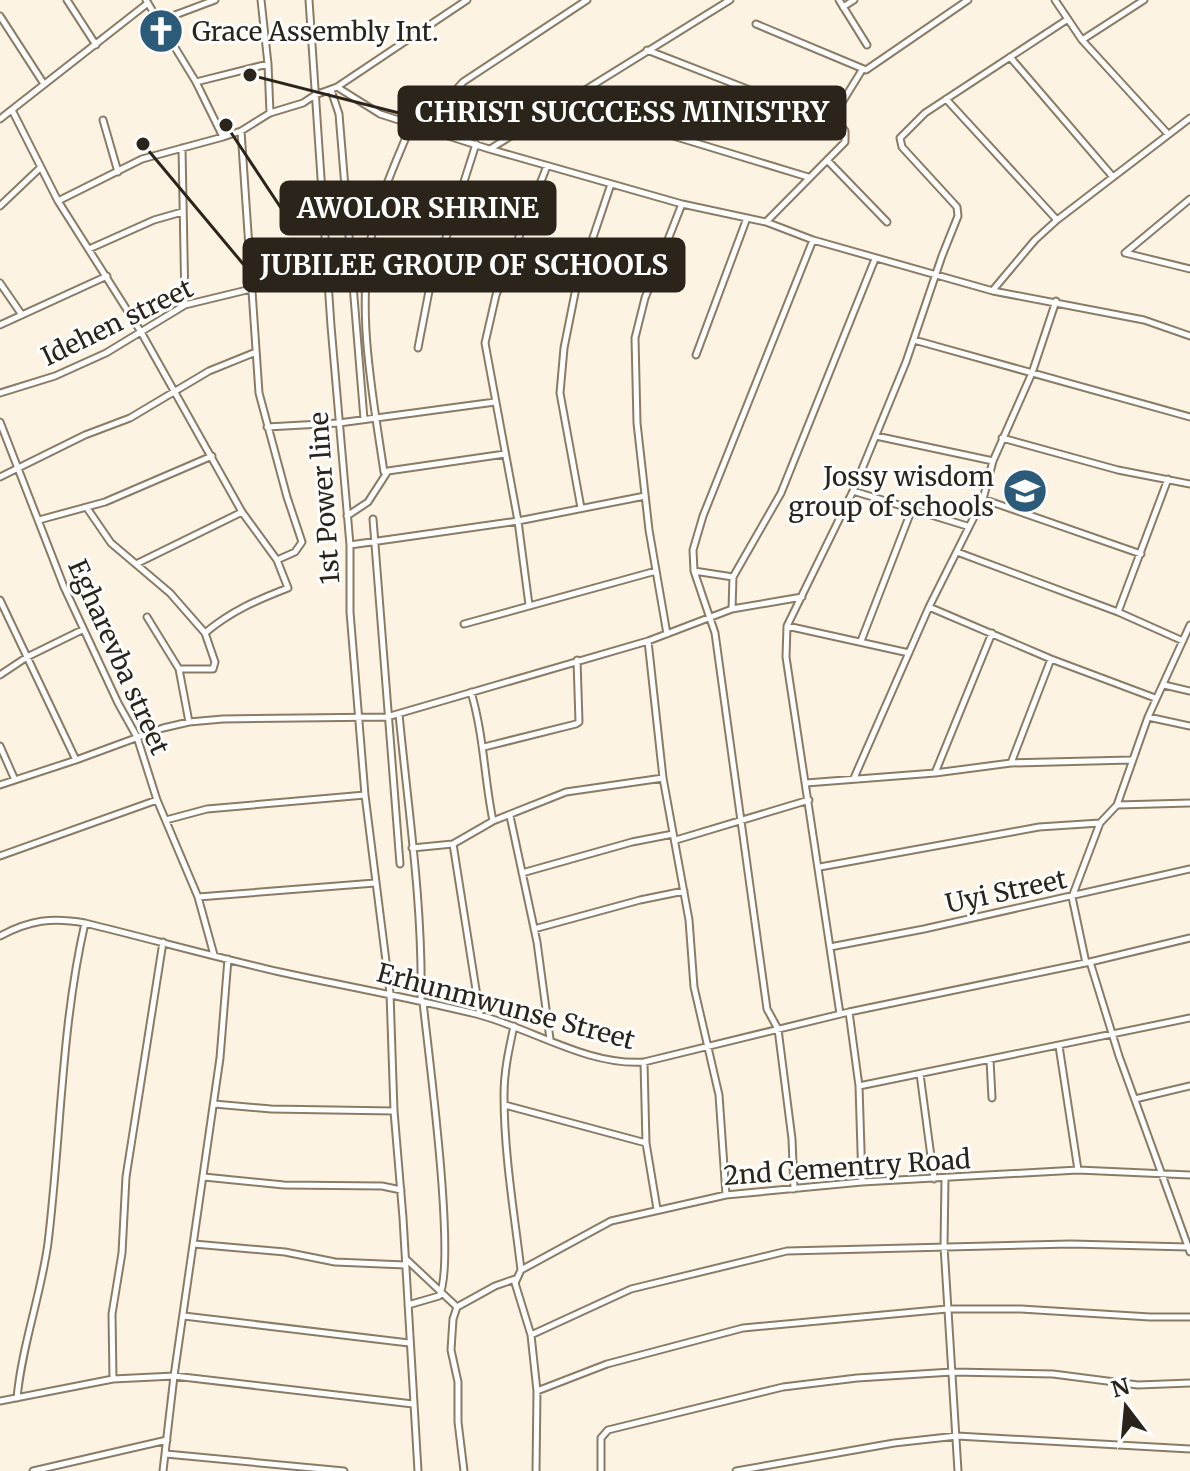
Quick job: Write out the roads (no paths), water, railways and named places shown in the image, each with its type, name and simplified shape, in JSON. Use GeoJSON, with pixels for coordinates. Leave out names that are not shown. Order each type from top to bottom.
{"type":"FeatureCollection","features":[{"type":"Feature","properties":{"kind":"street"},"geometry":{"type":"LineString","coordinates":[[67,0],[96,45]]}},
{"type":"Feature","properties":{"kind":"street"},"geometry":{"type":"LineString","coordinates":[[159,21],[200,2],[215,0]]}},
{"type":"Feature","properties":{"kind":"street"},"geometry":{"type":"LineString","coordinates":[[261,0],[270,113]]}},
{"type":"Feature","properties":{"kind":"street","name":"1st Power line"},"geometry":{"type":"LineString","coordinates":[[309,0],[350,545],[350,612],[365,795],[390,993],[394,1111],[418,1471]]}},
{"type":"Feature","properties":{"kind":"street"},"geometry":{"type":"LineString","coordinates":[[58,201],[142,159],[241,131],[270,113],[303,103],[334,88],[467,0]]}},
{"type":"Feature","properties":{"kind":"street"},"geometry":{"type":"LineString","coordinates":[[438,133],[453,93],[463,82],[587,0]]}},
{"type":"Feature","properties":{"kind":"street"},"geometry":{"type":"LineString","coordinates":[[489,149],[730,0]]}},
{"type":"Feature","properties":{"kind":"street"},"geometry":{"type":"LineString","coordinates":[[839,0],[867,45]]}},
{"type":"Feature","properties":{"kind":"street"},"geometry":{"type":"LineString","coordinates":[[843,7],[854,0]]}},
{"type":"Feature","properties":{"kind":"street"},"geometry":{"type":"LineString","coordinates":[[756,24],[866,70],[968,0]]}},
{"type":"Feature","properties":{"kind":"street"},"geometry":{"type":"LineString","coordinates":[[1055,0],[1082,40],[1168,134]]}},
{"type":"Feature","properties":{"kind":"street"},"geometry":{"type":"LineString","coordinates":[[1082,40],[1144,0]]}},
{"type":"Feature","properties":{"kind":"street"},"geometry":{"type":"LineString","coordinates":[[0,119],[147,2],[196,82],[223,137]]}},
{"type":"Feature","properties":{"kind":"street"},"geometry":{"type":"LineString","coordinates":[[0,16],[44,84]]}},
{"type":"Feature","properties":{"kind":"street"},"geometry":{"type":"LineString","coordinates":[[840,1014],[786,657],[787,626],[853,491],[876,436],[914,340],[959,211],[902,147],[900,138],[925,113],[1068,19]]}},
{"type":"Feature","properties":{"kind":"street"},"geometry":{"type":"LineString","coordinates":[[647,50],[840,125],[845,131],[845,142],[766,222]]}},
{"type":"Feature","properties":{"kind":"street"},"geometry":{"type":"LineString","coordinates":[[1010,57],[1113,177]]}},
{"type":"Feature","properties":{"kind":"street"},"geometry":{"type":"LineString","coordinates":[[196,82],[268,64]]}},
{"type":"Feature","properties":{"kind":"street"},"geometry":{"type":"LineString","coordinates":[[830,122],[862,70]]}},
{"type":"Feature","properties":{"kind":"street"},"geometry":{"type":"LineString","coordinates":[[334,88],[380,114],[547,166],[682,204],[766,222],[875,259],[993,291],[1144,320],[1190,336]]}},
{"type":"Feature","properties":{"kind":"street"},"geometry":{"type":"LineString","coordinates":[[334,88],[339,114],[364,419]]}},
{"type":"Feature","properties":{"kind":"street"},"geometry":{"type":"LineString","coordinates":[[946,99],[1057,220]]}},
{"type":"Feature","properties":{"kind":"street"},"geometry":{"type":"LineString","coordinates":[[564,103],[809,178]]}},
{"type":"Feature","properties":{"kind":"street"},"geometry":{"type":"LineString","coordinates":[[12,110],[58,201],[141,332],[242,512],[277,560],[288,588],[248,603],[205,633]]}},
{"type":"Feature","properties":{"kind":"street"},"geometry":{"type":"LineString","coordinates":[[993,291],[1035,240],[1057,220],[1190,118]]}},
{"type":"Feature","properties":{"kind":"street"},"geometry":{"type":"LineString","coordinates":[[103,120],[118,172]]}},
{"type":"Feature","properties":{"kind":"street"},"geometry":{"type":"LineString","coordinates":[[347,516],[368,502],[384,472],[368,347],[368,264],[376,217],[411,125]]}},
{"type":"Feature","properties":{"kind":"street"},"geometry":{"type":"LineString","coordinates":[[241,131],[259,393],[302,542],[295,552],[277,560]]}},
{"type":"Feature","properties":{"kind":"street"},"geometry":{"type":"LineString","coordinates":[[503,143],[507,154]]}},
{"type":"Feature","properties":{"kind":"street"},"geometry":{"type":"LineString","coordinates":[[418,348],[429,291],[476,144]]}},
{"type":"Feature","properties":{"kind":"street"},"geometry":{"type":"LineString","coordinates":[[182,148],[185,305]]}},
{"type":"Feature","properties":{"kind":"street"},"geometry":{"type":"LineString","coordinates":[[827,160],[887,222]]}},
{"type":"Feature","properties":{"kind":"street"},"geometry":{"type":"LineString","coordinates":[[529,605],[518,521],[485,343],[496,295],[547,166]]}},
{"type":"Feature","properties":{"kind":"street"},"geometry":{"type":"LineString","coordinates":[[0,206],[41,167]]}},
{"type":"Feature","properties":{"kind":"street"},"geometry":{"type":"LineString","coordinates":[[581,508],[560,393],[564,348],[576,288],[611,184]]}},
{"type":"Feature","properties":{"kind":"street"},"geometry":{"type":"LineString","coordinates":[[1190,199],[1125,253],[1190,269]]}},
{"type":"Feature","properties":{"kind":"street"},"geometry":{"type":"LineString","coordinates":[[667,634],[637,423],[635,338],[645,298],[682,204]]}},
{"type":"Feature","properties":{"kind":"street"},"geometry":{"type":"LineString","coordinates":[[89,249],[154,220],[182,212]]}},
{"type":"Feature","properties":{"kind":"street"},"geometry":{"type":"LineString","coordinates":[[696,355],[747,218]]}},
{"type":"Feature","properties":{"kind":"street"},"geometry":{"type":"LineString","coordinates":[[794,1189],[792,1139],[778,1029],[767,1009],[711,618],[694,571],[693,550],[703,516],[813,240]]}},
{"type":"Feature","properties":{"kind":"street"},"geometry":{"type":"LineString","coordinates":[[732,609],[733,577],[781,493],[875,259]]}},
{"type":"Feature","properties":{"kind":"street"},"geometry":{"type":"LineString","coordinates":[[0,325],[107,276]]}},
{"type":"Feature","properties":{"kind":"street"},"geometry":{"type":"LineString","coordinates":[[0,283],[22,315]]}},
{"type":"Feature","properties":{"kind":"street","name":"Idehen street"},"geometry":{"type":"LineString","coordinates":[[0,393],[55,376],[106,353],[185,305],[251,289]]}},
{"type":"Feature","properties":{"kind":"street"},"geometry":{"type":"LineString","coordinates":[[854,778],[929,607],[983,499],[993,461],[1032,373],[1056,301]]}},
{"type":"Feature","properties":{"kind":"street"},"geometry":{"type":"LineString","coordinates":[[914,340],[1190,417]]}},
{"type":"Feature","properties":{"kind":"street"},"geometry":{"type":"LineString","coordinates":[[0,477],[85,435],[130,418],[209,371],[256,352]]}},
{"type":"Feature","properties":{"kind":"street"},"geometry":{"type":"LineString","coordinates":[[267,427],[339,423],[495,402]]}},
{"type":"Feature","properties":{"kind":"street","name":"Egharevba street"},"geometry":{"type":"LineString","coordinates":[[0,422],[82,630],[137,737],[157,800],[198,897],[214,955]]}},
{"type":"Feature","properties":{"kind":"street"},"geometry":{"type":"LineString","coordinates":[[876,436],[993,461]]}},
{"type":"Feature","properties":{"kind":"street"},"geometry":{"type":"LineString","coordinates":[[1002,438],[1118,470],[1190,484]]}},
{"type":"Feature","properties":{"kind":"street"},"geometry":{"type":"LineString","coordinates":[[384,472],[505,454]]}},
{"type":"Feature","properties":{"kind":"street"},"geometry":{"type":"LineString","coordinates":[[39,520],[87,508],[212,456]]}},
{"type":"Feature","properties":{"kind":"street"},"geometry":{"type":"LineString","coordinates":[[1118,612],[1168,479]]}},
{"type":"Feature","properties":{"kind":"street"},"geometry":{"type":"LineString","coordinates":[[853,491],[967,526]]}},
{"type":"Feature","properties":{"kind":"street"},"geometry":{"type":"LineString","coordinates":[[350,545],[518,521],[645,496]]}},
{"type":"Feature","properties":{"kind":"street"},"geometry":{"type":"LineString","coordinates":[[983,499],[1141,554]]}},
{"type":"Feature","properties":{"kind":"street"},"geometry":{"type":"LineString","coordinates":[[87,508],[111,543],[170,593],[205,633],[215,662],[213,669],[179,669]]}},
{"type":"Feature","properties":{"kind":"street"},"geometry":{"type":"LineString","coordinates":[[861,641],[912,509]]}},
{"type":"Feature","properties":{"kind":"street"},"geometry":{"type":"LineString","coordinates":[[136,564],[242,512]]}},
{"type":"Feature","properties":{"kind":"street"},"geometry":{"type":"LineString","coordinates":[[373,519],[400,864]]}},
{"type":"Feature","properties":{"kind":"street"},"geometry":{"type":"LineString","coordinates":[[957,552],[1118,612],[1183,642]]}},
{"type":"Feature","properties":{"kind":"street"},"geometry":{"type":"LineString","coordinates":[[464,624],[656,571]]}},
{"type":"Feature","properties":{"kind":"street"},"geometry":{"type":"LineString","coordinates":[[694,571],[733,577]]}},
{"type":"Feature","properties":{"kind":"street"},"geometry":{"type":"LineString","coordinates":[[0,785],[189,722],[387,717],[648,641],[732,609],[803,597]]}},
{"type":"Feature","properties":{"kind":"street"},"geometry":{"type":"LineString","coordinates":[[1,605],[76,760]]}},
{"type":"Feature","properties":{"kind":"street"},"geometry":{"type":"LineString","coordinates":[[929,607],[1051,659],[1155,698]]}},
{"type":"Feature","properties":{"kind":"street"},"geometry":{"type":"LineString","coordinates":[[147,617],[179,669],[189,722]]}},
{"type":"Feature","properties":{"kind":"street"},"geometry":{"type":"LineString","coordinates":[[787,626],[909,653]]}},
{"type":"Feature","properties":{"kind":"street"},"geometry":{"type":"LineString","coordinates":[[531,1335],[631,1289],[787,1251],[1071,1244],[1189,1249],[1088,963],[1072,897],[1100,823],[1117,805],[1155,698],[1164,685],[1190,626]]}},
{"type":"Feature","properties":{"kind":"street"},"geometry":{"type":"LineString","coordinates":[[0,675],[27,657],[82,630]]}},
{"type":"Feature","properties":{"kind":"street"},"geometry":{"type":"LineString","coordinates":[[935,773],[992,633]]}},
{"type":"Feature","properties":{"kind":"street"},"geometry":{"type":"LineString","coordinates":[[648,641],[663,778],[684,891],[694,987],[719,1095],[726,1195]]}},
{"type":"Feature","properties":{"kind":"street"},"geometry":{"type":"LineString","coordinates":[[1011,763],[1051,659]]}},
{"type":"Feature","properties":{"kind":"street"},"geometry":{"type":"LineString","coordinates":[[484,747],[579,722],[577,660]]}},
{"type":"Feature","properties":{"kind":"street"},"geometry":{"type":"LineString","coordinates":[[1164,685],[1190,691]]}},
{"type":"Feature","properties":{"kind":"street"},"geometry":{"type":"LineString","coordinates":[[471,692],[484,747],[486,787],[493,821]]}},
{"type":"Feature","properties":{"kind":"street"},"geometry":{"type":"LineString","coordinates":[[399,714],[417,883],[422,1001],[445,1244],[441,1294],[432,1300],[408,1305]]}},
{"type":"Feature","properties":{"kind":"street"},"geometry":{"type":"LineString","coordinates":[[1148,717],[1190,726]]}},
{"type":"Feature","properties":{"kind":"street"},"geometry":{"type":"LineString","coordinates":[[0,746],[15,780]]}},
{"type":"Feature","properties":{"kind":"street"},"geometry":{"type":"LineString","coordinates":[[806,783],[935,773],[1011,763],[1131,760]]}},
{"type":"Feature","properties":{"kind":"street"},"geometry":{"type":"LineString","coordinates":[[412,848],[453,844],[493,821],[566,792],[663,778]]}},
{"type":"Feature","properties":{"kind":"street"},"geometry":{"type":"LineString","coordinates":[[166,820],[207,809],[365,795]]}},
{"type":"Feature","properties":{"kind":"street"},"geometry":{"type":"LineString","coordinates":[[0,856],[157,800]]}},
{"type":"Feature","properties":{"kind":"street"},"geometry":{"type":"LineString","coordinates":[[522,873],[632,842],[674,837],[809,800]]}},
{"type":"Feature","properties":{"kind":"street"},"geometry":{"type":"LineString","coordinates":[[1117,805],[1190,803]]}},
{"type":"Feature","properties":{"kind":"street"},"geometry":{"type":"LineString","coordinates":[[509,816],[534,929],[550,1039]]}},
{"type":"Feature","properties":{"kind":"street"},"geometry":{"type":"LineString","coordinates":[[820,867],[1039,827],[1100,823]]}},
{"type":"Feature","properties":{"kind":"street"},"geometry":{"type":"LineString","coordinates":[[453,844],[480,1015]]}},
{"type":"Feature","properties":{"kind":"street","name":"Uyi Street"},"geometry":{"type":"LineString","coordinates":[[830,947],[1190,869]]}},
{"type":"Feature","properties":{"kind":"street"},"geometry":{"type":"LineString","coordinates":[[198,897],[375,883]]}},
{"type":"Feature","properties":{"kind":"street"},"geometry":{"type":"LineString","coordinates":[[534,929],[684,891]]}},
{"type":"Feature","properties":{"kind":"street","name":"Erhunmwunse Street"},"geometry":{"type":"LineString","coordinates":[[0,936],[20,925],[41,919],[85,923],[228,959],[480,1015],[622,1063],[644,1062],[708,1048],[840,1014],[1088,963],[1190,938]]}},
{"type":"Feature","properties":{"kind":"street"},"geometry":{"type":"LineString","coordinates":[[17,1398],[20,1363],[47,1248],[68,1032],[85,923]]}},
{"type":"Feature","properties":{"kind":"street"},"geometry":{"type":"LineString","coordinates":[[113,1379],[112,1314],[122,1253],[126,1177],[163,942]]}},
{"type":"Feature","properties":{"kind":"street"},"geometry":{"type":"LineString","coordinates":[[163,1471],[214,1104],[228,959]]}},
{"type":"Feature","properties":{"kind":"street"},"geometry":{"type":"LineString","coordinates":[[849,1012],[859,1086],[862,1182]]}},
{"type":"Feature","properties":{"kind":"street"},"geometry":{"type":"LineString","coordinates":[[859,1086],[1190,1018]]}},
{"type":"Feature","properties":{"kind":"street"},"geometry":{"type":"LineString","coordinates":[[514,1026],[507,1063],[505,1105],[521,1270],[516,1278],[516,1288],[531,1335],[537,1391],[536,1471]]}},
{"type":"Feature","properties":{"kind":"street"},"geometry":{"type":"LineString","coordinates":[[1059,1046],[1078,1170]]}},
{"type":"Feature","properties":{"kind":"street"},"geometry":{"type":"LineString","coordinates":[[990,1060],[992,1098]]}},
{"type":"Feature","properties":{"kind":"street"},"geometry":{"type":"LineString","coordinates":[[644,1062],[646,1143],[657,1209]]}},
{"type":"Feature","properties":{"kind":"street"},"geometry":{"type":"LineString","coordinates":[[920,1074],[934,1179]]}},
{"type":"Feature","properties":{"kind":"street"},"geometry":{"type":"LineString","coordinates":[[1135,1099],[1190,1086]]}},
{"type":"Feature","properties":{"kind":"street"},"geometry":{"type":"LineString","coordinates":[[214,1104],[271,1109],[394,1111]]}},
{"type":"Feature","properties":{"kind":"street"},"geometry":{"type":"LineString","coordinates":[[505,1105],[646,1143]]}},
{"type":"Feature","properties":{"kind":"street","name":"2nd Cementry Road"},"geometry":{"type":"LineString","coordinates":[[521,1270],[611,1221],[726,1195],[862,1182],[1078,1170],[1190,1175]]}},
{"type":"Feature","properties":{"kind":"street"},"geometry":{"type":"LineString","coordinates":[[204,1177],[259,1184],[382,1186],[401,1190]]}},
{"type":"Feature","properties":{"kind":"street"},"geometry":{"type":"LineString","coordinates":[[945,1179],[944,1246],[958,1471]]}},
{"type":"Feature","properties":{"kind":"street"},"geometry":{"type":"LineString","coordinates":[[194,1244],[285,1252],[335,1262],[404,1261],[430,1279],[441,1294],[457,1307]]}},
{"type":"Feature","properties":{"kind":"street"},"geometry":{"type":"LineString","coordinates":[[464,1471],[458,1422],[458,1382],[451,1350],[453,1319],[457,1307],[516,1278]]}},
{"type":"Feature","properties":{"kind":"street"},"geometry":{"type":"LineString","coordinates":[[537,1391],[607,1364],[743,1328],[947,1309],[1021,1309],[1190,1317]]}},
{"type":"Feature","properties":{"kind":"street"},"geometry":{"type":"LineString","coordinates":[[184,1316],[409,1343]]}},
{"type":"Feature","properties":{"kind":"street"},"geometry":{"type":"LineString","coordinates":[[601,1471],[601,1438],[608,1430],[783,1387],[857,1378],[952,1372],[1053,1374],[1138,1385],[1190,1383]]}},
{"type":"Feature","properties":{"kind":"street"},"geometry":{"type":"LineString","coordinates":[[0,1401],[113,1379],[174,1376],[413,1404]]}},
{"type":"Feature","properties":{"kind":"street"},"geometry":{"type":"LineString","coordinates":[[736,1471],[894,1443],[957,1436],[1190,1449]]}},
{"type":"Feature","properties":{"kind":"street"},"geometry":{"type":"LineString","coordinates":[[33,1471],[167,1440]]}},
{"type":"Feature","properties":{"kind":"street"},"geometry":{"type":"LineString","coordinates":[[165,1454],[344,1471]]}},
{"type":"Feature","properties":{"kind":"place","name":"Grace Assembly Int."},"geometry":{"type":"Point","coordinates":[161,31]}},
{"type":"Feature","properties":{"kind":"place","name":"CHRIST SUCCCESS MINISTRY"},"geometry":{"type":"Point","coordinates":[250,75]}},
{"type":"Feature","properties":{"kind":"place","name":"AWOLOR SHRINE"},"geometry":{"type":"Point","coordinates":[226,125]}},
{"type":"Feature","properties":{"kind":"place","name":"JUBILEE GROUP OF SCHOOLS"},"geometry":{"type":"Point","coordinates":[143,144]}},
{"type":"Feature","properties":{"kind":"place","name":"Jossy wisdom group of schools"},"geometry":{"type":"Point","coordinates":[1025,491]}}]}
